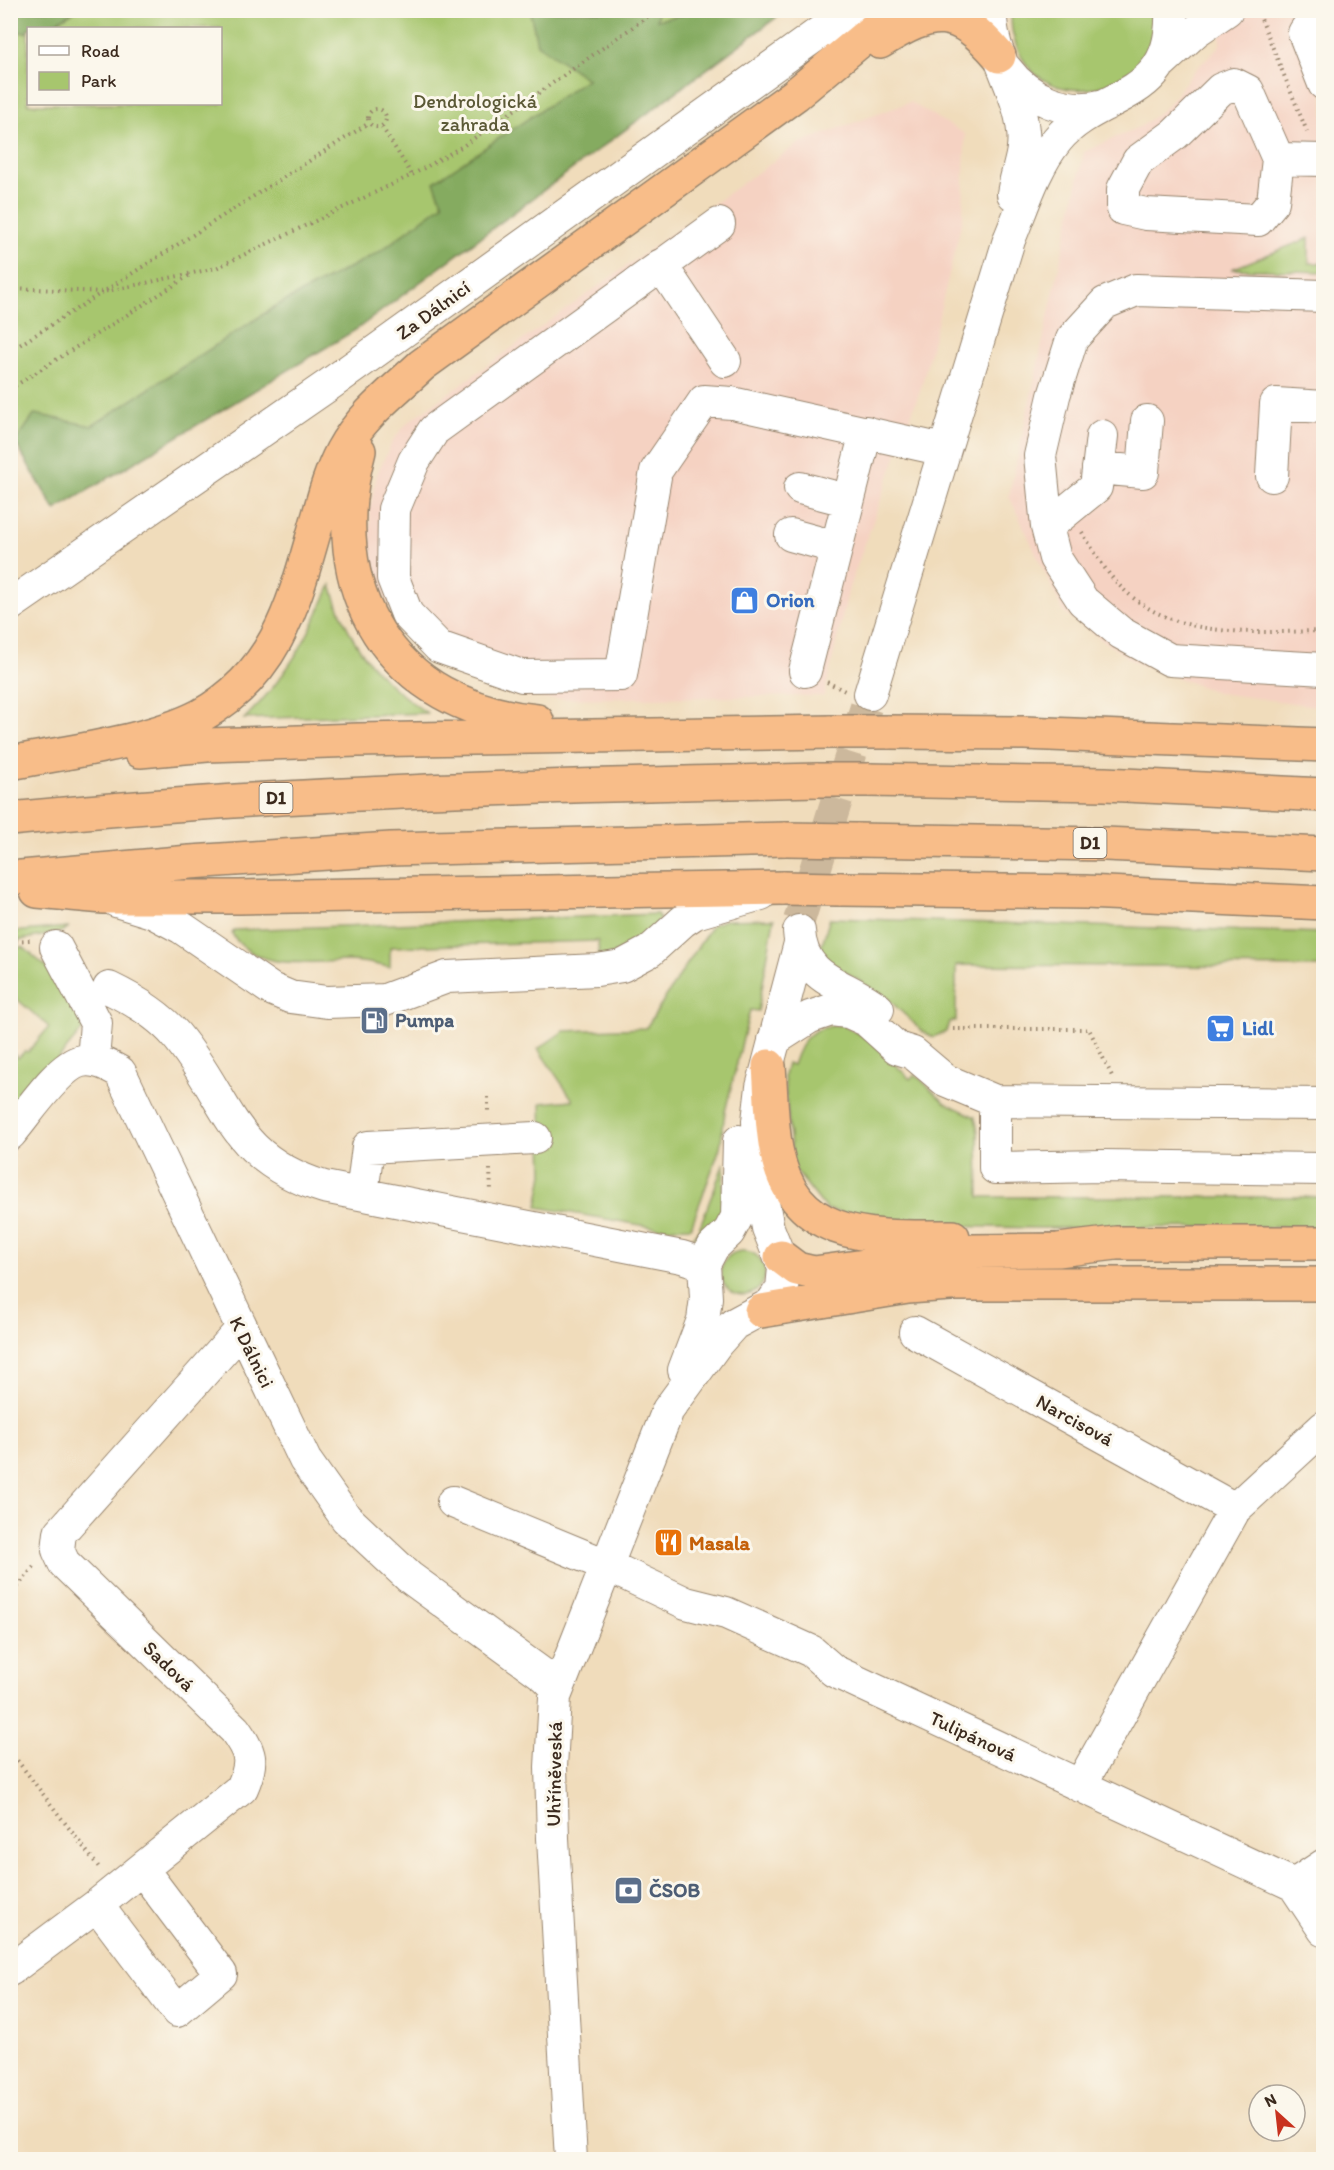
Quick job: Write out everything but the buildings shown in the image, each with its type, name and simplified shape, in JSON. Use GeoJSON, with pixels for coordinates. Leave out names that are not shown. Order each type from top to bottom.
{"type":"FeatureCollection","features":[{"type":"Feature","properties":{"kind":"highway"},"geometry":{"type":"LineString","coordinates":[[795,95],[897,10]]}},
{"type":"Feature","properties":{"kind":"highway"},"geometry":{"type":"LineString","coordinates":[[10,763],[170,729],[215,706],[243,684],[276,642],[290,613],[330,476],[342,450],[374,409],[422,365],[795,95],[912,22],[924,18],[948,19],[961,24],[984,39],[1002,61]]}},
{"type":"Feature","properties":{"kind":"highway"},"geometry":{"type":"LineString","coordinates":[[401,384],[380,413],[359,451],[352,476],[347,516],[348,551],[354,579],[366,610],[385,642],[412,671],[435,690],[482,711],[517,719],[661,733]]}},
{"type":"Feature","properties":{"kind":"highway"},"geometry":{"type":"LineString","coordinates":[[10,768],[123,753],[207,746],[661,733],[1024,733],[1323,745]]}},
{"type":"Feature","properties":{"kind":"highway","name":"D1"},"geometry":{"type":"LineString","coordinates":[[10,819],[114,808],[350,794],[818,780],[1105,784],[1323,795]]}},
{"type":"Feature","properties":{"kind":"highway","name":"D1"},"geometry":{"type":"LineString","coordinates":[[10,878],[190,862],[391,849],[786,839],[1105,844],[1323,854]]}},
{"type":"Feature","properties":{"kind":"highway"},"geometry":{"type":"LineString","coordinates":[[10,888],[104,897],[784,888],[1085,892],[1323,903]]}},
{"type":"Feature","properties":{"kind":"highway"},"geometry":{"type":"LineString","coordinates":[[1291,901],[1323,908]]}},
{"type":"Feature","properties":{"kind":"highway"},"geometry":{"type":"LineString","coordinates":[[771,1053],[776,1148],[779,1164],[798,1199],[807,1209],[828,1224],[869,1236],[1058,1236],[1116,1243],[1323,1243]]}},
{"type":"Feature","properties":{"kind":"highway"},"geometry":{"type":"LineString","coordinates":[[778,1253],[797,1269],[814,1273],[964,1251],[1058,1250],[1116,1243]]}},
{"type":"Feature","properties":{"kind":"highway"},"geometry":{"type":"LineString","coordinates":[[756,1312],[908,1287],[950,1284],[1323,1284]]}},
{"type":"Feature","properties":{"kind":"street","name":"Za Dálnicí"},"geometry":{"type":"LineString","coordinates":[[10,605],[330,384],[851,10]]}},
{"type":"Feature","properties":{"kind":"street"},"geometry":{"type":"LineString","coordinates":[[991,10],[992,34],[1015,93],[1024,133],[1022,164],[1014,185],[1009,240]]}},
{"type":"Feature","properties":{"kind":"street"},"geometry":{"type":"LineString","coordinates":[[1154,72],[1167,46],[1171,10]]}},
{"type":"Feature","properties":{"kind":"street"},"geometry":{"type":"LineString","coordinates":[[870,694],[1009,240],[1038,172],[1053,146],[1077,122],[1136,90],[1181,44],[1227,10]]}},
{"type":"Feature","properties":{"kind":"street"},"geometry":{"type":"LineString","coordinates":[[1323,17],[1310,24],[1304,33],[1323,84]]}},
{"type":"Feature","properties":{"kind":"street"},"geometry":{"type":"LineString","coordinates":[[1002,61],[1030,93],[1057,105],[1084,109],[1112,103]]}},
{"type":"Feature","properties":{"kind":"street"},"geometry":{"type":"LineString","coordinates":[[1234,84],[1248,91],[1278,159],[1273,202],[1258,220],[1146,214],[1124,209],[1123,189],[1138,161],[1175,134],[1221,88],[1234,84]]}},
{"type":"Feature","properties":{"kind":"street"},"geometry":{"type":"LineString","coordinates":[[1278,159],[1317,150]]}},
{"type":"Feature","properties":{"kind":"street"},"geometry":{"type":"LineString","coordinates":[[661,266],[731,350],[704,401],[656,471],[621,675],[522,676],[439,647],[407,614],[393,578],[394,509],[414,460],[434,430],[719,224]]}},
{"type":"Feature","properties":{"kind":"street"},"geometry":{"type":"LineString","coordinates":[[1323,296],[1136,290],[1105,303],[1072,339],[1054,396],[1040,456],[1058,519],[1055,558],[1083,600],[1121,633],[1170,660],[1323,669]]}},
{"type":"Feature","properties":{"kind":"street"},"geometry":{"type":"LineString","coordinates":[[704,401],[732,403],[944,450]]}},
{"type":"Feature","properties":{"kind":"street"},"geometry":{"type":"LineString","coordinates":[[1272,476],[1276,404],[1323,407]]}},
{"type":"Feature","properties":{"kind":"street"},"geometry":{"type":"LineString","coordinates":[[1098,468],[1143,472],[1147,421]]}},
{"type":"Feature","properties":{"kind":"street"},"geometry":{"type":"LineString","coordinates":[[805,671],[846,500],[866,432]]}},
{"type":"Feature","properties":{"kind":"street"},"geometry":{"type":"LineString","coordinates":[[1058,519],[1096,487],[1102,436]]}},
{"type":"Feature","properties":{"kind":"street"},"geometry":{"type":"LineString","coordinates":[[800,488],[846,500]]}},
{"type":"Feature","properties":{"kind":"street"},"geometry":{"type":"LineString","coordinates":[[790,535],[835,547]]}},
{"type":"Feature","properties":{"kind":"street"},"geometry":{"type":"LineString","coordinates":[[104,897],[137,906],[169,920],[271,989],[290,997],[327,1002],[385,1000],[447,976],[597,970],[622,966],[650,951],[695,913],[784,888]]}},
{"type":"Feature","properties":{"kind":"street"},"geometry":{"type":"LineString","coordinates":[[671,1406],[703,1320],[706,1298],[704,1275],[713,1248],[737,1217],[738,1144],[749,1075],[783,945],[798,921],[800,943],[810,965],[829,981],[875,1007],[908,1038],[913,1053]]}},
{"type":"Feature","properties":{"kind":"street"},"geometry":{"type":"LineString","coordinates":[[671,1406],[717,1343],[734,1324],[771,1304],[782,1288],[784,1268],[768,1228],[760,1187],[757,1142],[759,1103],[800,943]]}},
{"type":"Feature","properties":{"kind":"street"},"geometry":{"type":"LineString","coordinates":[[10,1134],[64,1069],[80,1061],[93,1060],[96,1023],[56,947]]}},
{"type":"Feature","properties":{"kind":"street"},"geometry":{"type":"LineString","coordinates":[[109,988],[142,1005],[174,1034],[238,1132],[270,1161],[305,1181],[682,1257],[704,1275],[710,1297],[727,1311],[739,1314],[756,1312]]}},
{"type":"Feature","properties":{"kind":"street"},"geometry":{"type":"LineString","coordinates":[[771,1053],[810,1017],[840,1011],[857,1015],[897,1048],[913,1053],[945,1080],[995,1101],[1323,1104]]}},
{"type":"Feature","properties":{"kind":"street","name":"K Dálnici"},"geometry":{"type":"LineString","coordinates":[[93,1060],[106,1063],[120,1072],[304,1460],[346,1518],[409,1577],[545,1676],[558,1688]]}},
{"type":"Feature","properties":{"kind":"street"},"geometry":{"type":"LineString","coordinates":[[995,1101],[995,1168],[1103,1166],[1323,1169]]}},
{"type":"Feature","properties":{"kind":"street"},"geometry":{"type":"LineString","coordinates":[[362,1194],[368,1147],[535,1138]]}},
{"type":"Feature","properties":{"kind":"street"},"geometry":{"type":"LineString","coordinates":[[722,1239],[746,1234],[767,1241],[778,1253]]}},
{"type":"Feature","properties":{"kind":"street","name":"Sadová"},"geometry":{"type":"LineString","coordinates":[[10,1970],[107,1898],[242,1788],[250,1770],[249,1750],[235,1730],[64,1563],[58,1550],[60,1533],[241,1330]]}},
{"type":"Feature","properties":{"kind":"street","name":"Narcisová"},"geometry":{"type":"LineString","coordinates":[[915,1332],[1235,1509]]}},
{"type":"Feature","properties":{"kind":"street","name":"Uhříněveská"},"geometry":{"type":"LineString","coordinates":[[571,2160],[553,1838],[552,1723],[558,1688],[671,1406]]}},
{"type":"Feature","properties":{"kind":"street"},"geometry":{"type":"LineString","coordinates":[[1080,1786],[1235,1509],[1323,1426]]}},
{"type":"Feature","properties":{"kind":"street","name":"Tulipánová"},"geometry":{"type":"LineString","coordinates":[[453,1502],[606,1565],[686,1603],[726,1613],[812,1651],[834,1671],[1294,1885]]}},
{"type":"Feature","properties":{"kind":"street"},"geometry":{"type":"LineString","coordinates":[[1323,1864],[1294,1885],[1323,1930]]}},
{"type":"Feature","properties":{"kind":"street"},"geometry":{"type":"LineString","coordinates":[[107,1898],[177,2011],[221,1974],[142,1869]]}},
{"type":"Feature","properties":{"kind":"path"},"geometry":{"type":"LineString","coordinates":[[10,288],[104,292],[216,268],[412,175],[463,146],[657,10]]}},
{"type":"Feature","properties":{"kind":"path"},"geometry":{"type":"LineString","coordinates":[[1259,14],[1317,150]]}},
{"type":"Feature","properties":{"kind":"path"},"geometry":{"type":"LineString","coordinates":[[369,123],[370,113],[379,109],[387,117],[382,127]]}},
{"type":"Feature","properties":{"kind":"path"},"geometry":{"type":"LineString","coordinates":[[369,123],[375,127],[382,127]]}},
{"type":"Feature","properties":{"kind":"path"},"geometry":{"type":"LineString","coordinates":[[10,351],[369,123]]}},
{"type":"Feature","properties":{"kind":"path"},"geometry":{"type":"LineString","coordinates":[[382,127],[412,175]]}},
{"type":"Feature","properties":{"kind":"path"},"geometry":{"type":"LineString","coordinates":[[10,389],[193,273]]}},
{"type":"Feature","properties":{"kind":"path"},"geometry":{"type":"LineString","coordinates":[[1058,519],[1110,575],[1140,603],[1180,624],[1215,632],[1323,631]]}},
{"type":"Feature","properties":{"kind":"path"},"geometry":{"type":"LineString","coordinates":[[953,1029],[1089,1029],[1115,1081]]}},
{"type":"Feature","properties":{"kind":"path"},"geometry":{"type":"LineString","coordinates":[[10,1751],[107,1898]]}},
{"type":"Feature","properties":{"kind":"shaded area"},"geometry":{"type":"Polygon","coordinates":[[[1219,11],[1323,11],[1323,707],[1219,693],[1134,662],[1064,613],[1009,496],[1084,152],[1143,125],[1168,105],[1194,71],[1220,45],[1219,11]]]}},
{"type":"Feature","properties":{"kind":"shaded area"},"geometry":{"type":"Polygon","coordinates":[[[910,102],[965,134],[963,217],[922,385],[849,588],[824,696],[545,699],[509,694],[476,684],[443,668],[415,643],[393,614],[377,581],[370,545],[370,509],[377,474],[393,440],[408,422],[799,143],[910,102]]]}},
{"type":"Feature","properties":{"kind":"green space"},"geometry":{"type":"Polygon","coordinates":[[[11,10],[75,10],[48,27],[27,27],[27,32],[11,32],[11,10]]]}},
{"type":"Feature","properties":{"kind":"green space","name":"Dendrologická zahrada"},"geometry":{"type":"Polygon","coordinates":[[[75,10],[785,11],[357,329],[55,510],[15,442],[11,445],[11,32],[27,32],[27,105],[222,105],[222,27],[48,27],[75,10]]]}},
{"type":"Feature","properties":{"kind":"green space"},"geometry":{"type":"Polygon","coordinates":[[[530,11],[658,11],[657,20],[682,15],[688,11],[785,11],[357,329],[55,510],[15,442],[35,414],[92,426],[276,306],[379,252],[443,204],[434,182],[587,79],[537,44],[530,11]]]}},
{"type":"Feature","properties":{"kind":"green space"},"geometry":{"type":"Polygon","coordinates":[[[1012,11],[1154,11],[1152,38],[1141,60],[1123,77],[1100,87],[1076,89],[1052,84],[1032,70],[1015,42],[1011,24],[1012,11]]]}},
{"type":"Feature","properties":{"kind":"green space"},"geometry":{"type":"Polygon","coordinates":[[[1309,238],[1309,263],[1323,263],[1323,272],[1232,269],[1309,238]]]}},
{"type":"Feature","properties":{"kind":"green space"},"geometry":{"type":"Polygon","coordinates":[[[331,585],[346,625],[366,658],[393,687],[427,713],[244,719],[273,688],[295,657],[331,585]]]}},
{"type":"Feature","properties":{"kind":"green space"},"geometry":{"type":"Polygon","coordinates":[[[657,914],[660,919],[644,938],[599,961],[598,941],[390,947],[390,967],[354,961],[286,962],[255,955],[232,934],[234,930],[657,914]]]}},
{"type":"Feature","properties":{"kind":"green space"},"geometry":{"type":"Polygon","coordinates":[[[830,918],[1324,933],[1323,967],[956,965],[956,1021],[949,1022],[946,1032],[933,1037],[923,1032],[887,998],[826,960],[820,951],[830,918]]]}},
{"type":"Feature","properties":{"kind":"green space"},"geometry":{"type":"Polygon","coordinates":[[[774,919],[758,1011],[750,1010],[725,1112],[720,1148],[691,1227],[658,1228],[537,1207],[543,1174],[541,1103],[573,1100],[538,1049],[564,1031],[646,1028],[712,925],[725,920],[774,919]]]}},
{"type":"Feature","properties":{"kind":"green space"},"geometry":{"type":"Polygon","coordinates":[[[69,927],[61,932],[11,942],[11,932],[69,927]]]}},
{"type":"Feature","properties":{"kind":"green space"},"geometry":{"type":"Polygon","coordinates":[[[23,947],[59,978],[84,1028],[11,1116],[11,1052],[18,1058],[25,1051],[28,1052],[49,1027],[11,994],[11,948],[23,947]]]}},
{"type":"Feature","properties":{"kind":"green space"},"geometry":{"type":"Polygon","coordinates":[[[842,1025],[869,1039],[910,1079],[915,1074],[944,1102],[975,1117],[978,1132],[979,1197],[1323,1197],[1323,1227],[1038,1228],[904,1225],[826,1209],[793,1167],[784,1076],[787,1063],[793,1065],[800,1047],[809,1035],[823,1028],[842,1025]]]}},
{"type":"Feature","properties":{"kind":"green space"},"geometry":{"type":"Polygon","coordinates":[[[724,1163],[722,1218],[705,1233],[693,1237],[699,1229],[724,1163]]]}},
{"type":"Feature","properties":{"kind":"green space"},"geometry":{"type":"Polygon","coordinates":[[[743,1251],[758,1258],[765,1273],[758,1288],[743,1295],[728,1288],[721,1273],[728,1258],[743,1251]]]}},
{"type":"Feature","properties":{"kind":"tunnel"},"geometry":{"type":"LineString","coordinates":[[799,921],[870,694]]}},
{"type":"Feature","properties":{"kind":"place","name":"Orion"},"geometry":{"type":"Point","coordinates":[745,600]}},
{"type":"Feature","properties":{"kind":"place","name":"Pumpa"},"geometry":{"type":"Point","coordinates":[374,1020]}},
{"type":"Feature","properties":{"kind":"place","name":"Lidl"},"geometry":{"type":"Point","coordinates":[1221,1028]}},
{"type":"Feature","properties":{"kind":"place","name":"Masala"},"geometry":{"type":"Point","coordinates":[668,1543]}},
{"type":"Feature","properties":{"kind":"place","name":"ČSOB"},"geometry":{"type":"Point","coordinates":[628,1890]}}]}
